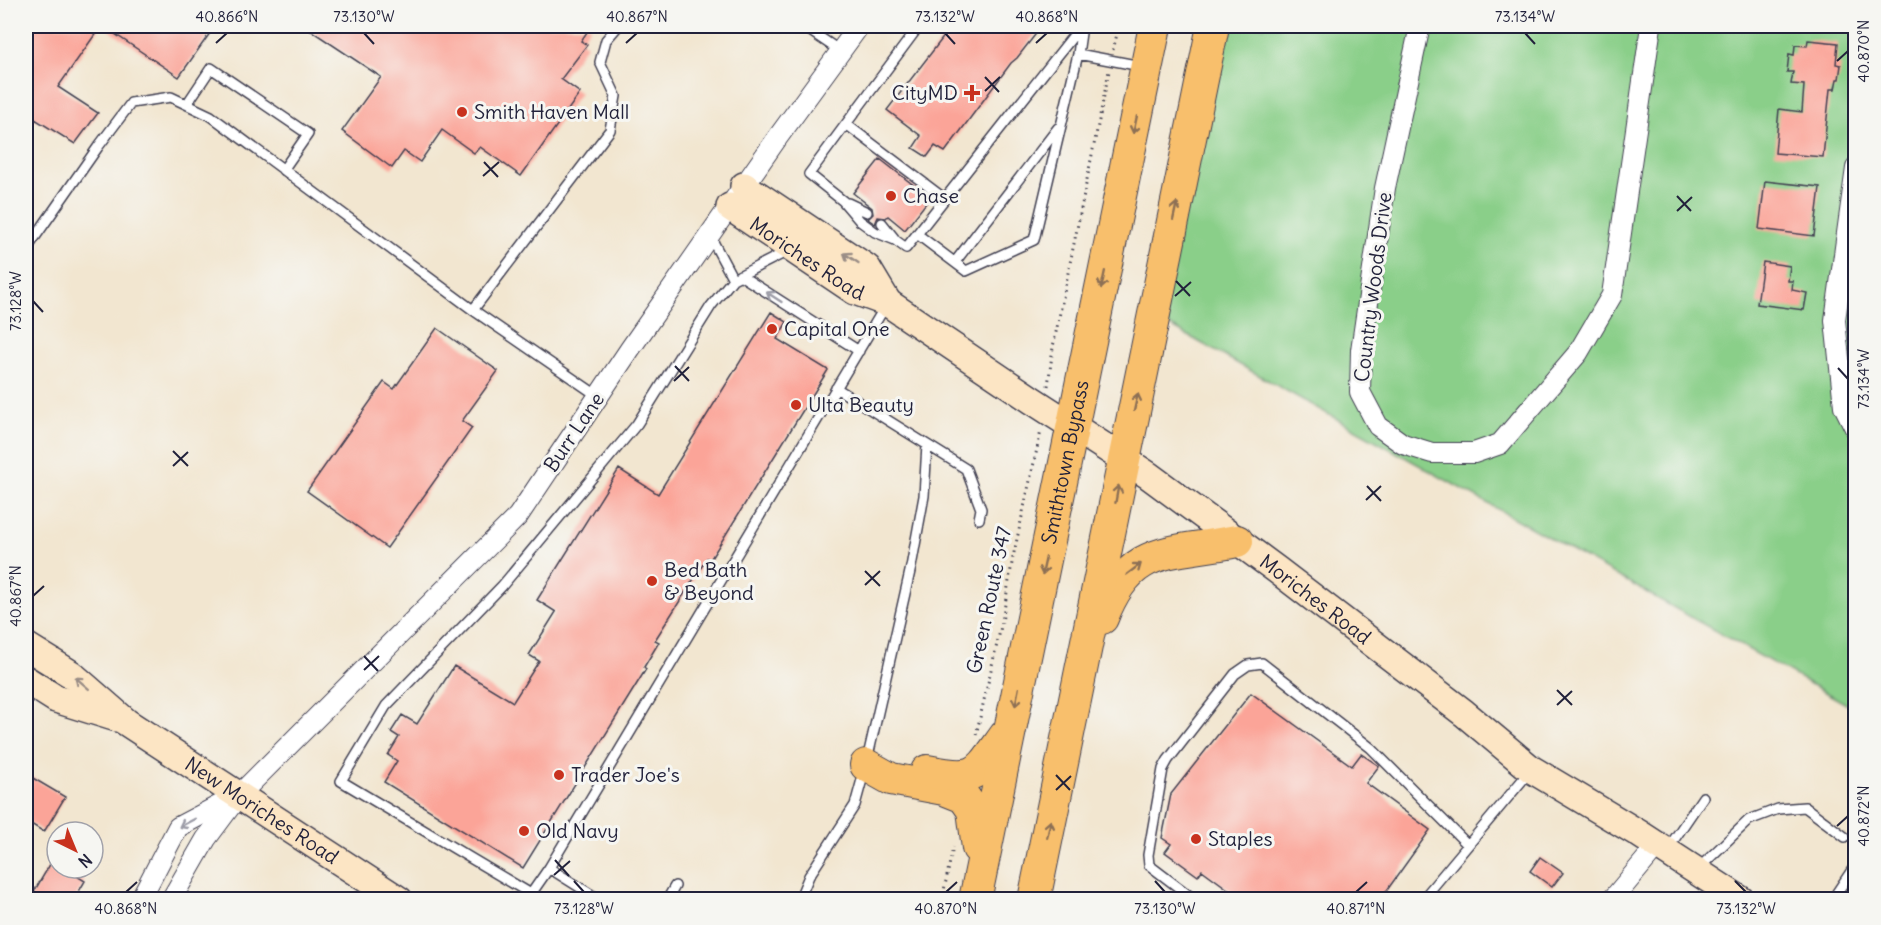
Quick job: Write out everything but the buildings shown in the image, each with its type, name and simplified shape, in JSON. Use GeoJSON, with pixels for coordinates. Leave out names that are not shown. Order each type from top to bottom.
{"type":"FeatureCollection","features":[{"type":"Feature","properties":{"kind":"highway","name":"Smithtown Bypass"},"geometry":{"type":"LineString","coordinates":[[978,888],[1155,26]]}},
{"type":"Feature","properties":{"kind":"highway"},"geometry":{"type":"LineString","coordinates":[[1034,900],[1213,26]]}},
{"type":"Feature","properties":{"kind":"highway"},"geometry":{"type":"LineString","coordinates":[[1080,675],[1112,594],[1130,571],[1160,555],[1237,541]]}},
{"type":"Feature","properties":{"kind":"highway"},"geometry":{"type":"LineString","coordinates":[[866,765],[894,765],[948,775],[968,775],[980,770],[1011,728]]}},
{"type":"Feature","properties":{"kind":"highway"},"geometry":{"type":"LineString","coordinates":[[866,765],[891,779],[944,789],[968,801],[975,817],[978,888]]}},
{"type":"Feature","properties":{"kind":"main road","name":"Moriches Road"},"geometry":{"type":"LineString","coordinates":[[737,196],[793,249],[855,291],[888,303],[1148,475],[1464,713],[1531,769],[1741,900]]}},
{"type":"Feature","properties":{"kind":"main road","name":"Moriches Road"},"geometry":{"type":"LineString","coordinates":[[737,196],[867,268],[888,303]]}},
{"type":"Feature","properties":{"kind":"main road","name":"New Moriches Road"},"geometry":{"type":"LineString","coordinates":[[26,646],[71,674],[126,722],[399,900]]}},
{"type":"Feature","properties":{"kind":"main road","name":"New Moriches Road"},"geometry":{"type":"LineString","coordinates":[[26,680],[56,699],[126,722]]}},
{"type":"Feature","properties":{"kind":"street","name":"Burr Lane"},"geometry":{"type":"LineString","coordinates":[[238,796],[518,516],[709,236],[859,26]]}},
{"type":"Feature","properties":{"kind":"street","name":"Country Woods Drive"},"geometry":{"type":"LineString","coordinates":[[1420,26],[1384,188],[1361,350],[1359,392],[1378,426],[1403,444],[1432,453],[1474,453],[1500,444],[1578,353],[1612,295],[1651,26]]}},
{"type":"Feature","properties":{"kind":"street"},"geometry":{"type":"LineString","coordinates":[[1856,168],[1835,320],[1844,406],[1856,430]]}},
{"type":"Feature","properties":{"kind":"street"},"geometry":{"type":"LineString","coordinates":[[140,900],[178,827],[238,796]]}},
{"type":"Feature","properties":{"kind":"street"},"geometry":{"type":"LineString","coordinates":[[171,900],[206,839],[238,796]]}},
{"type":"Feature","properties":{"kind":"street"},"geometry":{"type":"LineString","coordinates":[[1612,900],[1661,848]]}},
{"type":"Feature","properties":{"kind":"lane"},"geometry":{"type":"LineString","coordinates":[[472,310],[610,130],[616,96],[600,62],[606,40],[618,26]]}},
{"type":"Feature","properties":{"kind":"lane"},"geometry":{"type":"LineString","coordinates":[[803,26],[840,51]]}},
{"type":"Feature","properties":{"kind":"lane"},"geometry":{"type":"LineString","coordinates":[[895,240],[875,232],[860,220],[843,201],[809,174],[919,26]]}},
{"type":"Feature","properties":{"kind":"lane"},"geometry":{"type":"LineString","coordinates":[[917,234],[966,271],[1034,240],[1078,54],[1082,26]]}},
{"type":"Feature","properties":{"kind":"lane"},"geometry":{"type":"LineString","coordinates":[[882,224],[906,249],[1082,26]]}},
{"type":"Feature","properties":{"kind":"lane"},"geometry":{"type":"LineString","coordinates":[[1078,54],[1146,68]]}},
{"type":"Feature","properties":{"kind":"lane"},"geometry":{"type":"LineString","coordinates":[[187,104],[211,68],[309,134],[283,170]]}},
{"type":"Feature","properties":{"kind":"lane"},"geometry":{"type":"LineString","coordinates":[[26,250],[131,103],[171,96],[211,116],[472,310],[598,396]]}},
{"type":"Feature","properties":{"kind":"lane"},"geometry":{"type":"LineString","coordinates":[[846,124],[945,199]]}},
{"type":"Feature","properties":{"kind":"lane"},"geometry":{"type":"LineString","coordinates":[[955,262],[1062,124]]}},
{"type":"Feature","properties":{"kind":"lane"},"geometry":{"type":"LineString","coordinates":[[843,201],[867,212]]}},
{"type":"Feature","properties":{"kind":"lane"},"geometry":{"type":"LineString","coordinates":[[709,236],[737,277],[859,351]]}},
{"type":"Feature","properties":{"kind":"lane"},"geometry":{"type":"LineString","coordinates":[[793,249],[737,277],[711,306],[637,424],[502,586],[386,706],[341,781],[531,894],[549,868],[888,303]]}},
{"type":"Feature","properties":{"kind":"lane"},"geometry":{"type":"LineString","coordinates":[[836,388],[966,470],[981,509],[979,519]]}},
{"type":"Feature","properties":{"kind":"lane"},"geometry":{"type":"LineString","coordinates":[[800,900],[809,876],[855,805],[911,567],[923,506],[927,445]]}},
{"type":"Feature","properties":{"kind":"lane"},"geometry":{"type":"LineString","coordinates":[[1195,900],[1149,865],[1148,855],[1163,769],[1235,674],[1248,665],[1262,663],[1371,748],[1468,845]]}},
{"type":"Feature","properties":{"kind":"lane"},"geometry":{"type":"LineString","coordinates":[[1422,900],[1531,769]]}},
{"type":"Feature","properties":{"kind":"lane"},"geometry":{"type":"LineString","coordinates":[[1661,848],[1703,798]]}},
{"type":"Feature","properties":{"kind":"lane"},"geometry":{"type":"LineString","coordinates":[[1696,871],[1749,820],[1778,809],[1805,807],[1845,837]]}},
{"type":"Feature","properties":{"kind":"lane"},"geometry":{"type":"LineString","coordinates":[[1832,900],[1856,864]]}},
{"type":"Feature","properties":{"kind":"lane"},"geometry":{"type":"LineString","coordinates":[[549,868],[600,900]]}},
{"type":"Feature","properties":{"kind":"lane"},"geometry":{"type":"LineString","coordinates":[[667,900],[675,886]]}},
{"type":"Feature","properties":{"kind":"path"},"geometry":{"type":"LineString","coordinates":[[1114,45],[1119,26]]}},
{"type":"Feature","properties":{"kind":"path"},"geometry":{"type":"LineString","coordinates":[[1053,347],[1108,77]]}},
{"type":"Feature","properties":{"kind":"path","name":"Green Route 347"},"geometry":{"type":"LineString","coordinates":[[974,743],[1002,622],[1013,557],[1040,445]]}},
{"type":"Feature","properties":{"kind":"path"},"geometry":{"type":"LineString","coordinates":[[942,900],[954,844]]}},
{"type":"Feature","properties":{"kind":"green space"},"geometry":{"type":"Polygon","coordinates":[[[1210,26],[1855,26],[1855,709],[1160,320],[1210,26]]]}},
{"type":"Feature","properties":{"kind":"place","name":"CityMD"},"geometry":{"type":"Point","coordinates":[972,93]}},
{"type":"Feature","properties":{"kind":"place","name":"Smith Haven Mall"},"geometry":{"type":"Point","coordinates":[462,112]}},
{"type":"Feature","properties":{"kind":"place","name":"Chase"},"geometry":{"type":"Point","coordinates":[891,196]}},
{"type":"Feature","properties":{"kind":"place","name":"Capital One"},"geometry":{"type":"Point","coordinates":[772,329]}},
{"type":"Feature","properties":{"kind":"place","name":"Ulta Beauty"},"geometry":{"type":"Point","coordinates":[796,405]}},
{"type":"Feature","properties":{"kind":"place","name":"Bed Bath & Beyond"},"geometry":{"type":"Point","coordinates":[652,581]}},
{"type":"Feature","properties":{"kind":"place","name":"Trader Joe's"},"geometry":{"type":"Point","coordinates":[559,775]}},
{"type":"Feature","properties":{"kind":"place","name":"Old Navy"},"geometry":{"type":"Point","coordinates":[524,831]}},
{"type":"Feature","properties":{"kind":"place","name":"Staples"},"geometry":{"type":"Point","coordinates":[1196,839]}}]}
